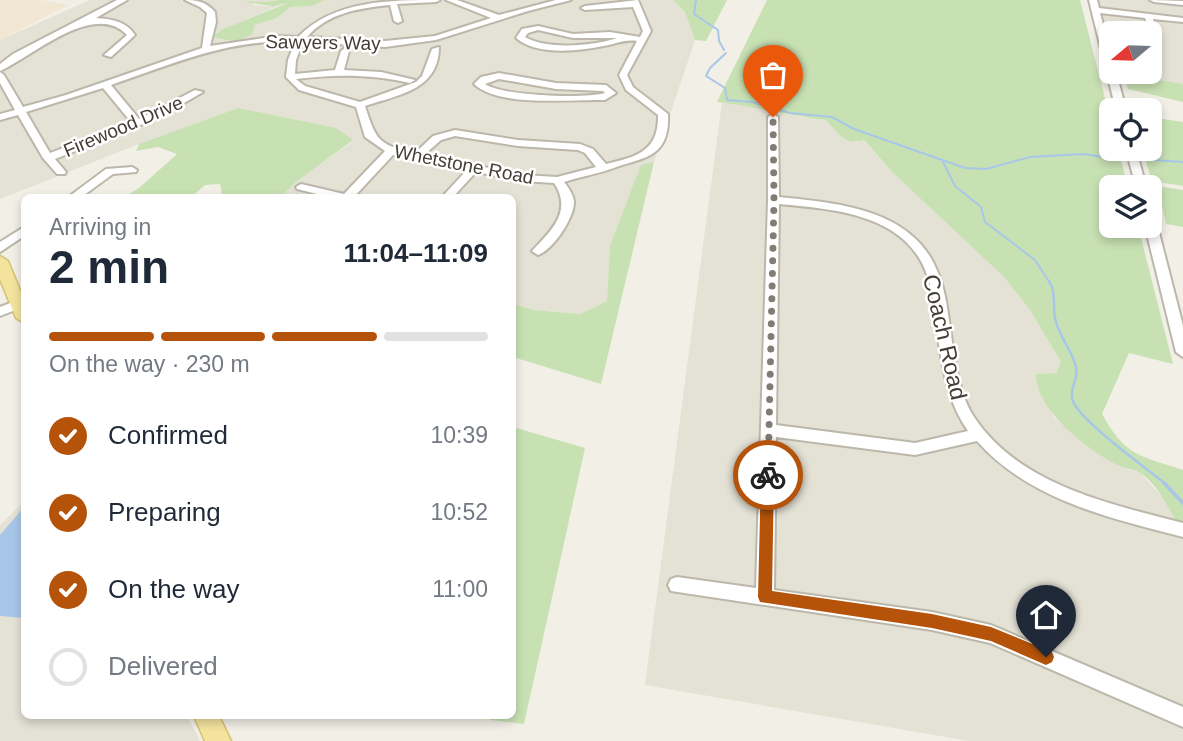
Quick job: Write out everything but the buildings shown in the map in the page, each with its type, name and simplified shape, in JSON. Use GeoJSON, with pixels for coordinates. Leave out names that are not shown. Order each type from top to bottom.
{"type":"FeatureCollection","features":[{"type":"Feature","properties":{"kind":"main road"},"geometry":{"type":"LineString","coordinates":[[0,261],[21,311]]}},
{"type":"Feature","properties":{"kind":"main road"},"geometry":{"type":"LineString","coordinates":[[207,719],[218,741]]}},
{"type":"Feature","properties":{"kind":"street"},"geometry":{"type":"LineString","coordinates":[[0,68],[16,56],[123,0]]}},
{"type":"Feature","properties":{"kind":"street"},"geometry":{"type":"LineString","coordinates":[[189,0],[203,5],[211,12],[212,23],[205,38],[206,49]]}},
{"type":"Feature","properties":{"kind":"street"},"geometry":{"type":"LineString","coordinates":[[436,0],[366,4],[337,10],[307,26],[295,45],[290,77],[295,85],[302,88],[360,105],[419,84],[426,77],[436,49]]}},
{"type":"Feature","properties":{"kind":"street"},"geometry":{"type":"LineString","coordinates":[[450,0],[500,18]]}},
{"type":"Feature","properties":{"kind":"street","name":"Sawyers Way"},"geometry":{"type":"LineString","coordinates":[[0,117],[206,49],[277,38],[365,43],[408,42],[458,33],[554,1],[567,0]]}},
{"type":"Feature","properties":{"kind":"street"},"geometry":{"type":"LineString","coordinates":[[1154,0],[1183,3]]}},
{"type":"Feature","properties":{"kind":"street"},"geometry":{"type":"LineString","coordinates":[[394,2],[398,21]]}},
{"type":"Feature","properties":{"kind":"street"},"geometry":{"type":"LineString","coordinates":[[585,8],[635,2],[647,27],[643,40],[623,75],[630,87],[610,91],[556,86],[499,76],[484,79],[479,83],[490,91],[520,94],[605,97],[610,91]]}},
{"type":"Feature","properties":{"kind":"street"},"geometry":{"type":"LineString","coordinates":[[1118,98],[1094,5],[1183,20]]}},
{"type":"Feature","properties":{"kind":"street"},"geometry":{"type":"LineString","coordinates":[[1148,16],[1150,21]]}},
{"type":"Feature","properties":{"kind":"street"},"geometry":{"type":"LineString","coordinates":[[88,19],[123,25],[130,30],[130,38],[108,55]]}},
{"type":"Feature","properties":{"kind":"street"},"geometry":{"type":"LineString","coordinates":[[624,38],[609,43],[550,47],[527,44],[520,38],[525,31],[538,28],[573,36],[610,34],[643,40]]}},
{"type":"Feature","properties":{"kind":"street"},"geometry":{"type":"LineString","coordinates":[[339,73],[345,51]]}},
{"type":"Feature","properties":{"kind":"street"},"geometry":{"type":"LineString","coordinates":[[290,77],[339,73],[390,75],[410,80]]}},
{"type":"Feature","properties":{"kind":"street"},"geometry":{"type":"LineString","coordinates":[[0,75],[48,158],[61,172]]}},
{"type":"Feature","properties":{"kind":"street"},"geometry":{"type":"LineString","coordinates":[[105,84],[137,123]]}},
{"type":"Feature","properties":{"kind":"street","name":"Whetstone Road"},"geometry":{"type":"LineString","coordinates":[[360,105],[370,138],[391,152],[523,178],[557,180],[604,169],[649,154],[659,138],[663,114],[630,87]]}},
{"type":"Feature","properties":{"kind":"street","name":"Firewood Drive"},"geometry":{"type":"LineString","coordinates":[[48,158],[172,108],[198,92]]}},
{"type":"Feature","properties":{"kind":"street"},"geometry":{"type":"LineString","coordinates":[[765,597],[774,200],[773,117]]}},
{"type":"Feature","properties":{"kind":"street"},"geometry":{"type":"LineString","coordinates":[[417,156],[437,138],[461,133],[512,143],[580,147],[589,151],[604,169]]}},
{"type":"Feature","properties":{"kind":"street"},"geometry":{"type":"LineString","coordinates":[[351,194],[391,152]]}},
{"type":"Feature","properties":{"kind":"street"},"geometry":{"type":"LineString","coordinates":[[450,194],[474,168]]}},
{"type":"Feature","properties":{"kind":"street"},"geometry":{"type":"LineString","coordinates":[[78,194],[110,171],[132,170]]}},
{"type":"Feature","properties":{"kind":"street"},"geometry":{"type":"LineString","coordinates":[[538,251],[550,241],[568,205],[557,180]]}},
{"type":"Feature","properties":{"kind":"street"},"geometry":{"type":"LineString","coordinates":[[301,187],[330,194]]}},
{"type":"Feature","properties":{"kind":"street","name":"Coach Road"},"geometry":{"type":"LineString","coordinates":[[774,200],[838,207],[864,214],[896,229],[916,247],[931,271],[955,393],[966,417],[979,435],[1017,467],[1061,492],[1106,510],[1183,530]]}},
{"type":"Feature","properties":{"kind":"street"},"geometry":{"type":"LineString","coordinates":[[0,248],[21,233]]}},
{"type":"Feature","properties":{"kind":"street"},"geometry":{"type":"LineString","coordinates":[[1154,238],[1183,352]]}},
{"type":"Feature","properties":{"kind":"street"},"geometry":{"type":"LineString","coordinates":[[0,312],[21,311]]}},
{"type":"Feature","properties":{"kind":"street"},"geometry":{"type":"LineString","coordinates":[[769,430],[915,449],[979,435]]}},
{"type":"Feature","properties":{"kind":"street"},"geometry":{"type":"LineString","coordinates":[[677,585],[932,621],[991,634],[1183,716]]}},
{"type":"Feature","properties":{"kind":"shaded area"},"geometry":{"type":"Polygon","coordinates":[[[0,0],[41,0],[68,5],[0,40],[0,0]]]}},
{"type":"Feature","properties":{"kind":"shaded area"},"geometry":{"type":"Polygon","coordinates":[[[90,0],[277,0],[267,4],[253,1],[253,5],[264,6],[288,2],[223,29],[213,37],[229,41],[253,29],[255,25],[277,18],[290,7],[312,6],[325,0],[673,0],[685,12],[695,40],[654,162],[641,166],[610,245],[607,301],[580,314],[534,310],[516,305],[516,194],[284,194],[296,182],[353,141],[238,108],[0,199],[0,40],[90,0]]]}},
{"type":"Feature","properties":{"kind":"shaded area"},"geometry":{"type":"Polygon","coordinates":[[[1097,0],[1183,0],[1183,84],[1162,80],[1162,21],[1104,21],[1097,0]]]}},
{"type":"Feature","properties":{"kind":"shaded area"},"geometry":{"type":"Polygon","coordinates":[[[722,102],[826,120],[856,143],[863,140],[892,172],[1005,278],[1030,310],[1061,362],[1056,373],[1036,374],[1054,418],[1120,467],[1140,473],[1166,501],[1175,520],[1183,522],[1183,741],[969,741],[645,685],[722,102]]]}},
{"type":"Feature","properties":{"kind":"shaded area"},"geometry":{"type":"Polygon","coordinates":[[[21,505],[21,719],[189,719],[200,741],[0,741],[0,525],[21,505]]]}},
{"type":"Feature","properties":{"kind":"green space"},"geometry":{"type":"Polygon","coordinates":[[[325,0],[312,6],[290,7],[277,18],[255,25],[252,34],[236,42],[212,37],[223,29],[288,3],[273,6],[244,2],[325,0]]]}},
{"type":"Feature","properties":{"kind":"green space"},"geometry":{"type":"Polygon","coordinates":[[[673,0],[727,0],[706,41],[695,40],[685,12],[673,0]]]}},
{"type":"Feature","properties":{"kind":"green space"},"geometry":{"type":"Polygon","coordinates":[[[767,0],[1080,0],[1099,84],[1101,84],[1105,98],[1099,98],[1099,161],[1121,161],[1125,175],[1099,175],[1099,238],[1141,238],[1173,364],[1129,353],[1102,414],[1127,447],[1144,457],[1183,470],[1183,522],[1175,520],[1160,494],[1145,477],[1119,466],[1093,450],[1054,415],[1045,402],[1036,374],[1056,373],[1061,362],[1030,310],[1005,278],[892,172],[864,140],[847,140],[826,120],[717,102],[767,0]]]}},
{"type":"Feature","properties":{"kind":"green space"},"geometry":{"type":"Polygon","coordinates":[[[1162,80],[1183,84],[1183,102],[1128,89],[1126,84],[1162,84],[1162,80]]]}},
{"type":"Feature","properties":{"kind":"green space"},"geometry":{"type":"Polygon","coordinates":[[[238,108],[336,128],[353,140],[284,194],[222,194],[220,184],[205,185],[195,194],[129,194],[177,154],[158,147],[136,151],[139,144],[238,108]]]}},
{"type":"Feature","properties":{"kind":"green space"},"geometry":{"type":"Polygon","coordinates":[[[1162,119],[1183,122],[1183,186],[1162,183],[1162,175],[1150,175],[1146,161],[1162,161],[1162,119]]]}},
{"type":"Feature","properties":{"kind":"green space"},"geometry":{"type":"Polygon","coordinates":[[[654,162],[601,384],[516,358],[516,305],[534,310],[580,314],[607,301],[610,245],[641,165],[654,162]]]}},
{"type":"Feature","properties":{"kind":"green space"},"geometry":{"type":"Polygon","coordinates":[[[1162,187],[1183,190],[1183,227],[1166,224],[1162,187]]]}},
{"type":"Feature","properties":{"kind":"green space"},"geometry":{"type":"Polygon","coordinates":[[[516,428],[585,448],[524,724],[490,720],[516,719],[516,428]]]}},
{"type":"Feature","properties":{"kind":"water"},"geometry":{"type":"Polygon","coordinates":[[[21,510],[21,618],[0,616],[0,535],[21,510]]]}},
{"type":"Feature","properties":{"kind":"waterway"},"geometry":{"type":"LineString","coordinates":[[696,0],[694,14],[718,30],[719,41],[724,50]]}},
{"type":"Feature","properties":{"kind":"waterway"},"geometry":{"type":"LineString","coordinates":[[726,53],[710,68],[706,76],[725,88],[727,100],[752,102],[790,113],[832,117],[854,129],[965,168],[986,169],[1030,157],[1083,154],[1099,156]]}},
{"type":"Feature","properties":{"kind":"waterway"},"geometry":{"type":"LineString","coordinates":[[1162,161],[1183,162]]}},
{"type":"Feature","properties":{"kind":"waterway"},"geometry":{"type":"LineString","coordinates":[[943,162],[955,186],[981,207],[985,222],[1035,260],[1050,283]]}},
{"type":"Feature","properties":{"kind":"waterway"},"geometry":{"type":"LineString","coordinates":[[1050,283],[1057,324],[1076,367],[1072,394],[1076,407],[1099,430],[1167,485]]}},
{"type":"Feature","properties":{"kind":"waterway"},"geometry":{"type":"LineString","coordinates":[[1164,483],[1183,503]]}},
{"type":"Feature","properties":{"kind":"way so far"},"geometry":{"type":"LineString","coordinates":[[768,475],[774,200],[773,117]]}},
{"type":"Feature","properties":{"kind":"route"},"geometry":{"type":"LineString","coordinates":[[768,475],[765,597],[932,621],[991,634],[1046,657]]}}]}
